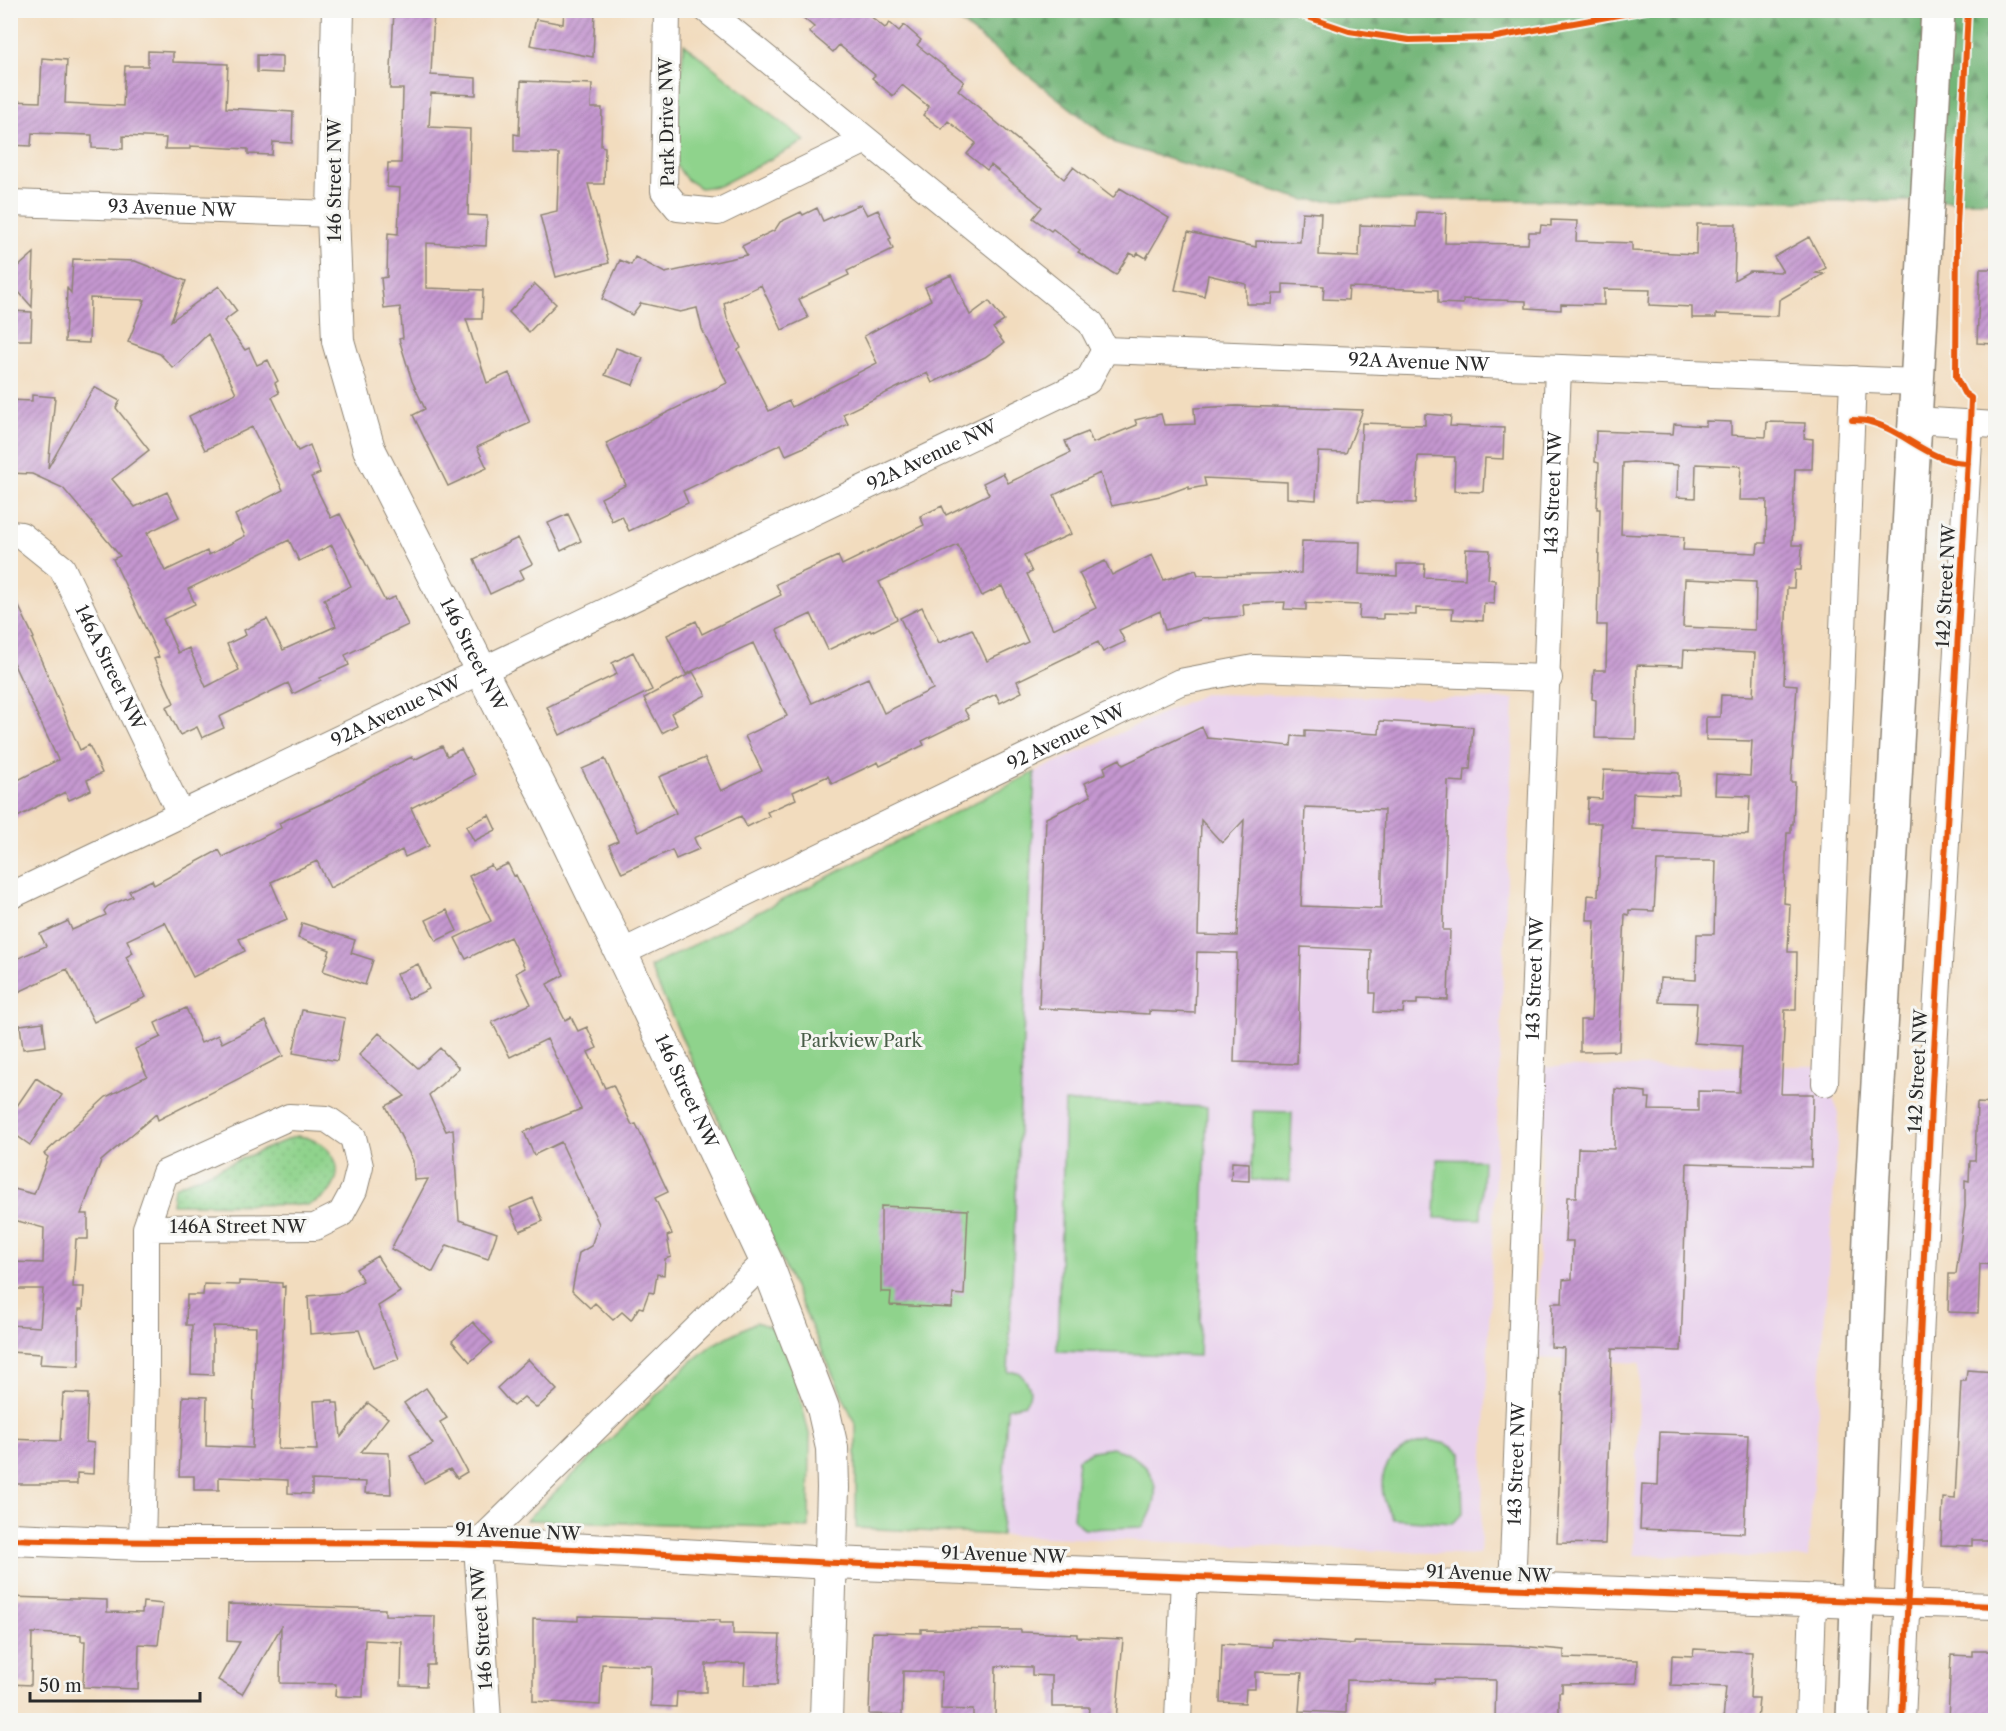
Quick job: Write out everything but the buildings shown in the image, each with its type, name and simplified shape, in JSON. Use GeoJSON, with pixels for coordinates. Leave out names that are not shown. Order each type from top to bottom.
{"type":"FeatureCollection","features":[{"type":"Feature","properties":{"kind":"main road"},"geometry":{"type":"LineString","coordinates":[[1853,1720],[1870,1221],[1938,10]]}},
{"type":"Feature","properties":{"kind":"street","name":"146 Street NW"},"geometry":{"type":"LineString","coordinates":[[338,10],[333,214],[338,341],[369,449],[556,818],[766,1261],[825,1418],[832,1448],[832,1563],[826,1720]]}},
{"type":"Feature","properties":{"kind":"street","name":"Park Drive NW"},"geometry":{"type":"LineString","coordinates":[[667,10],[664,191],[678,208],[718,212],[864,141]]}},
{"type":"Feature","properties":{"kind":"street"},"geometry":{"type":"LineString","coordinates":[[707,10],[864,141],[1091,323],[1105,350]]}},
{"type":"Feature","properties":{"kind":"street","name":"93 Avenue NW"},"geometry":{"type":"LineString","coordinates":[[10,203],[333,214]]}},
{"type":"Feature","properties":{"kind":"street","name":"92A Avenue NW"},"geometry":{"type":"LineString","coordinates":[[10,896],[1088,381],[1105,350],[1917,382]]}},
{"type":"Feature","properties":{"kind":"street","name":"143 Street NW"},"geometry":{"type":"LineString","coordinates":[[1512,1590],[1549,678],[1558,368]]}},
{"type":"Feature","properties":{"kind":"street"},"geometry":{"type":"LineString","coordinates":[[1824,1083],[1853,380]]}},
{"type":"Feature","properties":{"kind":"street"},"geometry":{"type":"LineString","coordinates":[[1915,420],[1983,425]]}},
{"type":"Feature","properties":{"kind":"street","name":"142 Street NW"},"geometry":{"type":"LineString","coordinates":[[1902,1720],[1905,1603],[1983,425]]}},
{"type":"Feature","properties":{"kind":"street","name":"146A Street NW"},"geometry":{"type":"LineString","coordinates":[[14,537],[62,568],[181,815]]}},
{"type":"Feature","properties":{"kind":"street","name":"92 Avenue NW"},"geometry":{"type":"LineString","coordinates":[[621,953],[1180,682],[1254,668],[1549,678]]}},
{"type":"Feature","properties":{"kind":"street","name":"146A Street NW"},"geometry":{"type":"LineString","coordinates":[[142,1544],[146,1382],[146,1228],[165,1173],[289,1117],[327,1119],[353,1137],[360,1166],[354,1190],[341,1214],[315,1227],[146,1228]]}},
{"type":"Feature","properties":{"kind":"street","name":"146 Street NW"},"geometry":{"type":"LineString","coordinates":[[488,1720],[477,1544],[766,1261]]}},
{"type":"Feature","properties":{"kind":"street","name":"91 Avenue NW"},"geometry":{"type":"LineString","coordinates":[[10,1539],[142,1544],[477,1544],[832,1563],[1813,1602],[1995,1606]]}},
{"type":"Feature","properties":{"kind":"street"},"geometry":{"type":"LineString","coordinates":[[1178,1720],[1184,1577]]}},
{"type":"Feature","properties":{"kind":"street"},"geometry":{"type":"LineString","coordinates":[[1809,1720],[1813,1602]]}},
{"type":"Feature","properties":{"kind":"shaded area"},"geometry":{"type":"Polygon","coordinates":[[[1204,694],[1514,699],[1480,1555],[1001,1535],[1035,772],[1204,694]]]}},
{"type":"Feature","properties":{"kind":"shaded area"},"geometry":{"type":"Polygon","coordinates":[[[1819,1066],[1839,1113],[1808,1558],[1634,1555],[1640,1363],[1536,1358],[1544,1067],[1819,1066]]]}},
{"type":"Feature","properties":{"kind":"green space"},"geometry":{"type":"Polygon","coordinates":[[[946,11],[1995,11],[1995,201],[1305,200],[1115,143],[946,11]]]}},
{"type":"Feature","properties":{"kind":"green space"},"geometry":{"type":"Polygon","coordinates":[[[684,44],[805,141],[719,186],[700,188],[686,179],[677,166],[674,146],[684,44]]]}},
{"type":"Feature","properties":{"kind":"green space","name":"Parkview Park"},"geometry":{"type":"Polygon","coordinates":[[[1035,772],[1008,1372],[1018,1372],[1029,1386],[1030,1394],[1025,1404],[1007,1408],[1001,1535],[856,1528],[856,1426],[650,967],[1035,772]]]}},
{"type":"Feature","properties":{"kind":"green space"},"geometry":{"type":"Polygon","coordinates":[[[1065,1102],[1207,1107],[1199,1356],[1057,1351],[1065,1102]]]}},
{"type":"Feature","properties":{"kind":"green space"},"geometry":{"type":"Polygon","coordinates":[[[1253,1111],[1292,1112],[1290,1181],[1251,1180],[1253,1111]]]}},
{"type":"Feature","properties":{"kind":"green space"},"geometry":{"type":"Polygon","coordinates":[[[296,1136],[315,1141],[330,1152],[335,1160],[336,1178],[330,1191],[319,1200],[309,1205],[172,1204],[174,1187],[296,1136]]]}},
{"type":"Feature","properties":{"kind":"green space"},"geometry":{"type":"Polygon","coordinates":[[[1437,1159],[1483,1160],[1481,1219],[1435,1218],[1437,1159]]]}},
{"type":"Feature","properties":{"kind":"green space"},"geometry":{"type":"Polygon","coordinates":[[[756,1322],[770,1327],[779,1337],[795,1376],[810,1438],[809,1528],[526,1520],[691,1362],[712,1345],[756,1322]]]}},
{"type":"Feature","properties":{"kind":"green space"},"geometry":{"type":"Polygon","coordinates":[[[1428,1440],[1447,1444],[1461,1453],[1463,1514],[1452,1523],[1393,1519],[1383,1492],[1386,1469],[1401,1451],[1413,1444],[1428,1440]]]}},
{"type":"Feature","properties":{"kind":"green space"},"geometry":{"type":"Polygon","coordinates":[[[1112,1448],[1138,1460],[1152,1478],[1155,1489],[1151,1513],[1143,1527],[1083,1529],[1073,1518],[1078,1459],[1092,1451],[1112,1448]]]}},
{"type":"Feature","properties":{"kind":"cycle path"},"geometry":{"type":"LineString","coordinates":[[1287,10],[1349,31],[1409,40],[1491,38],[1646,10]]}},
{"type":"Feature","properties":{"kind":"cycle path"},"geometry":{"type":"LineString","coordinates":[[1902,1720],[1932,1085],[1970,424],[1971,398],[1964,393],[1956,377],[1957,225],[1968,10]]}},
{"type":"Feature","properties":{"kind":"cycle path"},"geometry":{"type":"LineString","coordinates":[[1852,420],[1882,426],[1930,453],[1955,462],[1968,463]]}},
{"type":"Feature","properties":{"kind":"cycle path"},"geometry":{"type":"LineString","coordinates":[[10,1539],[480,1545],[838,1563],[1562,1592],[1996,1606]]}}]}
